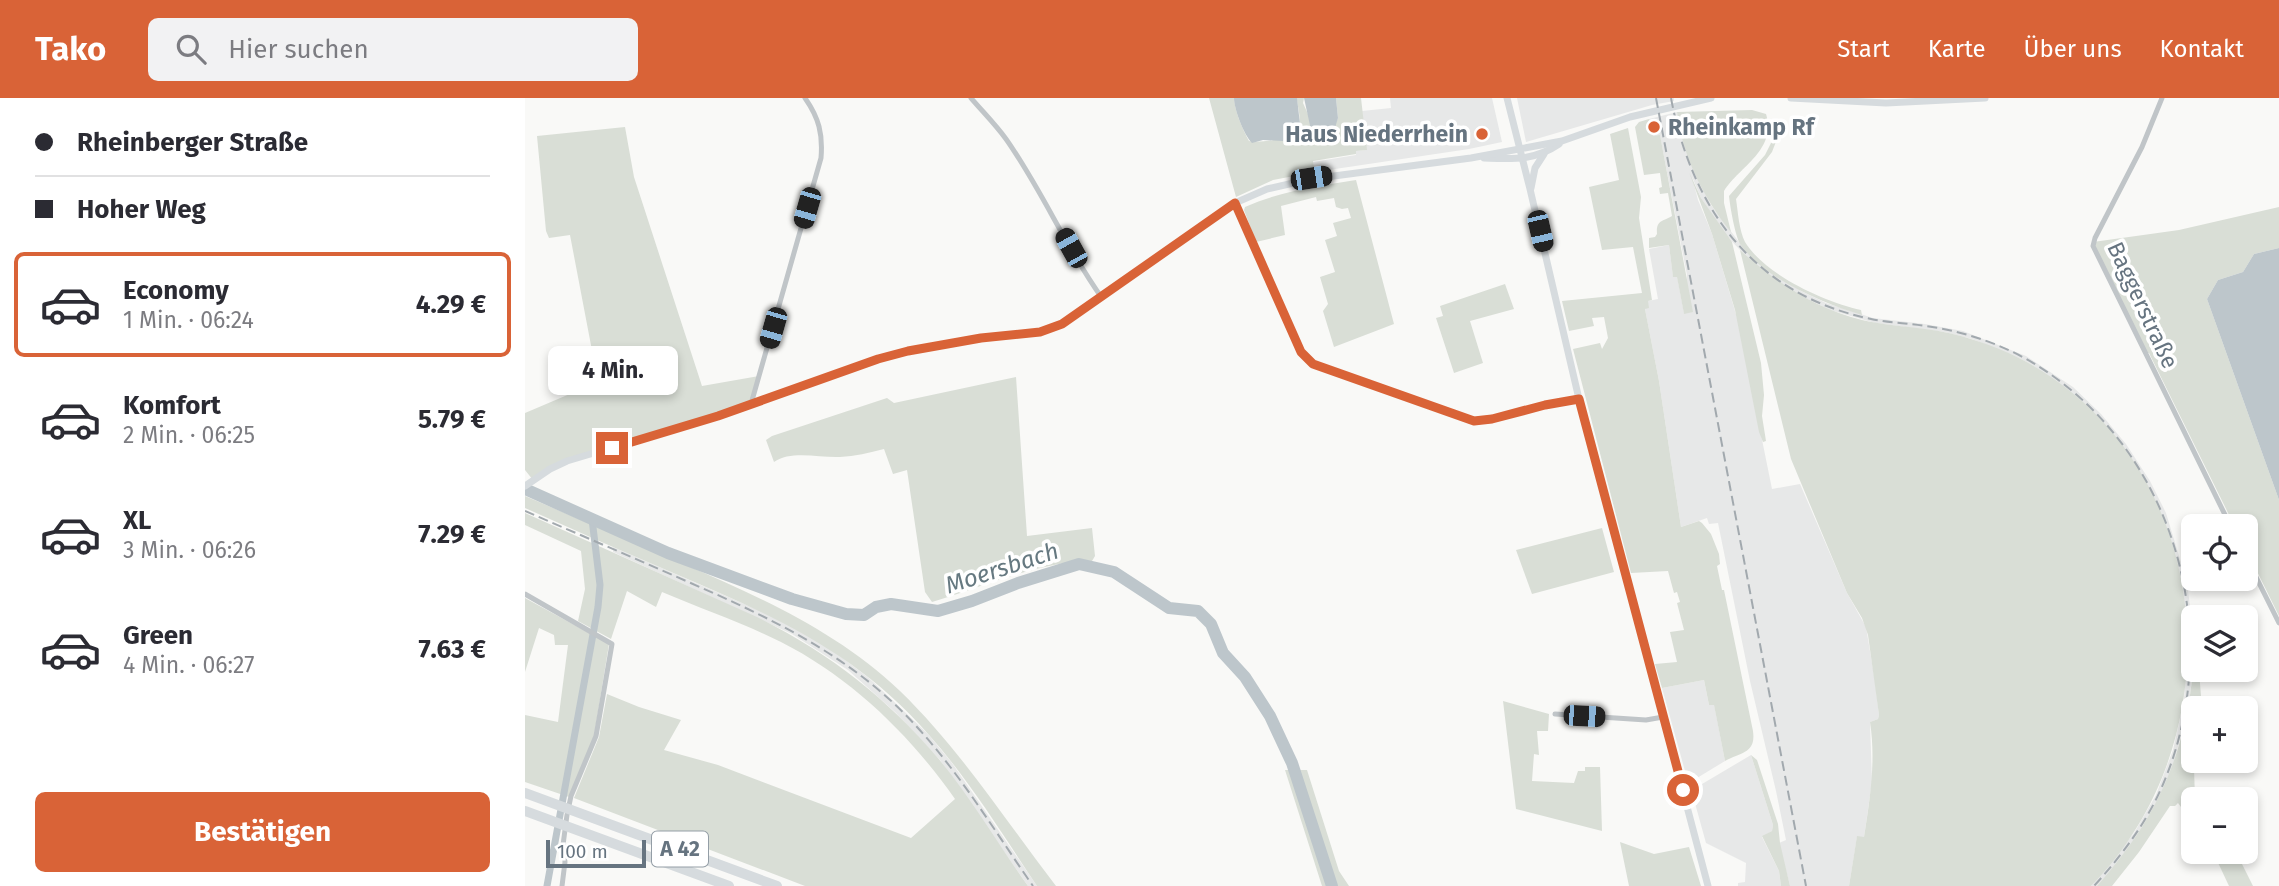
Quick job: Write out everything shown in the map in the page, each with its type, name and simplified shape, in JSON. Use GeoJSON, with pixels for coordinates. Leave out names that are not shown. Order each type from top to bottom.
{"type":"FeatureCollection","features":[{"type":"Feature","properties":{"kind":"highway","name":"A 42"},"geometry":{"type":"LineString","coordinates":[[525,793],[777,886]]}},
{"type":"Feature","properties":{"kind":"highway","name":"A 42"},"geometry":{"type":"LineString","coordinates":[[525,811],[729,886]]}},
{"type":"Feature","properties":{"kind":"main road"},"geometry":{"type":"LineString","coordinates":[[1507,98],[1579,399],[1708,886]]}},
{"type":"Feature","properties":{"kind":"main road"},"geometry":{"type":"LineString","coordinates":[[527,485],[567,461],[751,404],[878,359],[981,338],[1040,332],[1062,324],[1103,298],[1235,203],[1268,189],[1293,182],[1471,158],[1562,141],[1630,117],[1711,98]]}},
{"type":"Feature","properties":{"kind":"main road"},"geometry":{"type":"LineString","coordinates":[[1791,98],[1886,103],[1985,98]]}},
{"type":"Feature","properties":{"kind":"main road"},"geometry":{"type":"LineString","coordinates":[[1530,189],[1535,168],[1544,155],[1562,141]]}},
{"type":"Feature","properties":{"kind":"main road"},"geometry":{"type":"LineString","coordinates":[[1471,158],[1522,159],[1544,155]]}},
{"type":"Feature","properties":{"kind":"street"},"geometry":{"type":"LineString","coordinates":[[751,404],[821,158],[822,131],[805,98]]}},
{"type":"Feature","properties":{"kind":"street"},"geometry":{"type":"LineString","coordinates":[[971,98],[1005,137],[1080,266],[1103,298]]}},
{"type":"Feature","properties":{"kind":"street","name":"Baggerstraße"},"geometry":{"type":"LineString","coordinates":[[2162,98],[2142,147],[2093,246],[2225,514]]}},
{"type":"Feature","properties":{"kind":"street"},"geometry":{"type":"LineString","coordinates":[[1235,203],[1301,352],[1313,364],[1474,421],[1579,399]]}},
{"type":"Feature","properties":{"kind":"street"},"geometry":{"type":"LineString","coordinates":[[2258,581],[2279,624]]}},
{"type":"Feature","properties":{"kind":"street"},"geometry":{"type":"LineString","coordinates":[[525,594],[612,644],[596,736],[569,805],[563,845],[565,862],[562,886]]}},
{"type":"Feature","properties":{"kind":"street"},"geometry":{"type":"LineString","coordinates":[[1555,714],[1646,720],[1663,717]]}},
{"type":"Feature","properties":{"kind":"shaded area"},"geometry":{"type":"Polygon","coordinates":[[[1209,98],[1234,98],[1239,120],[1249,141],[1257,142],[1287,137],[1297,127],[1300,117],[1297,98],[1304,98],[1303,103],[1317,134],[1331,133],[1338,118],[1336,98],[1361,98],[1367,150],[1313,161],[1315,172],[1273,180],[1236,197],[1209,98]]]}},
{"type":"Feature","properties":{"kind":"shaded area"},"geometry":{"type":"Polygon","coordinates":[[[1234,98],[1297,98],[1300,124],[1283,141],[1263,140],[1252,143],[1240,122],[1234,98]]]}},
{"type":"Feature","properties":{"kind":"shaded area"},"geometry":{"type":"Polygon","coordinates":[[[1304,98],[1336,98],[1338,118],[1334,131],[1317,134],[1311,130],[1304,98]]]}},
{"type":"Feature","properties":{"kind":"shaded area"},"geometry":{"type":"Polygon","coordinates":[[[1390,98],[1492,98],[1502,142],[1315,172],[1313,162],[1356,155],[1356,151],[1366,150],[1362,111],[1391,108],[1390,98]]]}},
{"type":"Feature","properties":{"kind":"shaded area"},"geometry":{"type":"Polygon","coordinates":[[[1517,98],[1674,98],[1674,101],[1526,142],[1517,98]]]}},
{"type":"Feature","properties":{"kind":"shaded area"},"geometry":{"type":"Polygon","coordinates":[[[1752,110],[1766,114],[1768,127],[1762,148],[1724,191],[1731,232],[1696,176],[1684,144],[1677,112],[1752,110]]]}},
{"type":"Feature","properties":{"kind":"shaded area"},"geometry":{"type":"Polygon","coordinates":[[[1677,112],[1688,155],[1711,205],[1742,246],[1762,264],[1801,291],[1826,303],[1873,318],[1963,331],[2026,356],[2073,387],[2101,414],[2126,444],[2150,481],[2166,513],[2181,562],[2181,578],[2164,523],[2141,476],[2118,441],[2089,408],[2035,367],[1972,339],[1944,332],[1875,323],[1830,310],[1799,295],[1770,277],[1724,233],[1701,198],[1692,177],[1738,321],[1772,489],[1800,484],[1847,593],[1866,627],[1879,715],[1878,719],[1870,722],[1872,782],[1864,837],[1857,837],[1849,886],[1790,886],[1779,843],[1786,840],[1718,523],[1709,524],[1707,518],[1681,527],[1645,309],[1648,301],[1658,299],[1649,249],[1669,245],[1673,276],[1677,276],[1684,313],[1687,275],[1660,136],[1653,136],[1649,119],[1677,112]]]}},
{"type":"Feature","properties":{"kind":"shaded area"},"geometry":{"type":"Polygon","coordinates":[[[1649,119],[1653,136],[1660,135],[1693,312],[1684,314],[1677,277],[1673,277],[1669,245],[1649,248],[1649,238],[1655,237],[1659,224],[1672,216],[1668,193],[1660,194],[1660,173],[1644,175],[1635,127],[1639,122],[1649,119]]]}},
{"type":"Feature","properties":{"kind":"shaded area"},"geometry":{"type":"Polygon","coordinates":[[[625,127],[634,177],[702,386],[759,376],[751,404],[567,461],[533,480],[525,470],[525,413],[598,382],[570,235],[549,238],[546,231],[537,136],[625,127]]]}},
{"type":"Feature","properties":{"kind":"shaded area"},"geometry":{"type":"Polygon","coordinates":[[[1628,128],[1641,197],[1639,218],[1652,300],[1648,301],[1649,308],[1645,309],[1681,527],[1699,521],[1702,523],[1711,534],[1719,554],[1720,564],[1717,566],[1753,731],[1750,748],[1725,761],[1714,705],[1709,705],[1704,680],[1662,688],[1655,664],[1677,662],[1670,632],[1684,630],[1677,603],[1680,602],[1677,592],[1674,593],[1668,571],[1631,573],[1573,349],[1600,343],[1602,349],[1608,338],[1604,317],[1592,318],[1594,326],[1569,331],[1562,301],[1642,293],[1633,247],[1602,250],[1589,187],[1619,180],[1610,134],[1628,128]]]}},
{"type":"Feature","properties":{"kind":"shaded area"},"geometry":{"type":"Polygon","coordinates":[[[1773,139],[1777,139],[1772,152],[1736,199],[1745,242],[1754,254],[1781,276],[1814,294],[1861,310],[1862,315],[1813,297],[1779,279],[1763,268],[1740,244],[1729,196],[1765,155],[1773,139]]]}},
{"type":"Feature","properties":{"kind":"shaded area"},"geometry":{"type":"Polygon","coordinates":[[[1689,172],[1701,198],[1732,242],[1761,363],[1764,395],[1762,416],[1766,441],[1763,442],[1735,310],[1712,234],[1689,172]]]}},
{"type":"Feature","properties":{"kind":"shaded area"},"geometry":{"type":"Polygon","coordinates":[[[1356,180],[1394,324],[1334,347],[1323,311],[1328,304],[1320,277],[1335,272],[1325,240],[1337,236],[1333,223],[1351,218],[1348,208],[1336,207],[1334,198],[1317,201],[1316,197],[1281,206],[1285,235],[1256,242],[1244,210],[1259,201],[1286,193],[1356,180]]]}},
{"type":"Feature","properties":{"kind":"shaded area"},"geometry":{"type":"Polygon","coordinates":[[[2279,207],[2279,248],[2254,254],[2243,272],[2218,280],[2207,299],[2279,500],[2279,616],[2258,573],[2258,514],[2229,514],[2093,242],[2179,230],[2279,207]]]}},
{"type":"Feature","properties":{"kind":"shaded area"},"geometry":{"type":"Polygon","coordinates":[[[2279,248],[2279,500],[2207,299],[2218,280],[2243,272],[2254,254],[2279,248]]]}},
{"type":"Feature","properties":{"kind":"shaded area"},"geometry":{"type":"Polygon","coordinates":[[[1740,250],[1782,283],[1828,309],[1870,322],[1962,336],[2021,359],[2086,405],[2135,463],[2168,530],[2185,604],[2181,605],[2181,682],[2185,682],[2171,754],[2139,824],[2091,886],[1849,886],[1857,836],[1864,837],[1868,808],[1872,766],[1870,722],[1878,719],[1879,715],[1868,635],[1862,618],[1847,593],[1791,459],[1740,250]]]}},
{"type":"Feature","properties":{"kind":"shaded area"},"geometry":{"type":"Polygon","coordinates":[[[1505,284],[1514,309],[1470,321],[1483,363],[1454,373],[1436,318],[1443,316],[1440,306],[1505,284]]]}},
{"type":"Feature","properties":{"kind":"shaded area"},"geometry":{"type":"Polygon","coordinates":[[[1016,377],[1027,536],[1092,528],[1095,556],[1092,561],[1033,570],[932,602],[925,592],[907,470],[893,474],[884,449],[840,457],[789,456],[774,462],[766,440],[887,398],[894,403],[1016,377]]]}},
{"type":"Feature","properties":{"kind":"shaded area"},"geometry":{"type":"Polygon","coordinates":[[[525,496],[740,589],[797,617],[850,650],[900,691],[943,737],[1056,886],[1037,886],[944,753],[901,706],[872,680],[810,638],[743,603],[525,508],[525,496]]]}},
{"type":"Feature","properties":{"kind":"shaded area"},"geometry":{"type":"Polygon","coordinates":[[[525,513],[757,617],[808,645],[855,678],[898,716],[938,758],[1028,886],[805,886],[574,798],[599,737],[607,694],[681,720],[664,750],[718,765],[911,838],[955,799],[919,753],[878,710],[807,656],[767,635],[662,592],[656,607],[627,591],[611,639],[578,621],[585,589],[581,551],[525,525],[525,513]]]}},
{"type":"Feature","properties":{"kind":"shaded area"},"geometry":{"type":"Polygon","coordinates":[[[1602,528],[1614,572],[1532,594],[1516,550],[1602,528]]]}},
{"type":"Feature","properties":{"kind":"shaded area"},"geometry":{"type":"Polygon","coordinates":[[[613,547],[779,619],[831,649],[870,679],[928,734],[952,763],[1037,886],[1028,886],[940,760],[896,713],[848,670],[792,634],[613,552],[613,547]]]}},
{"type":"Feature","properties":{"kind":"shaded area"},"geometry":{"type":"Polygon","coordinates":[[[2183,591],[2188,591],[2190,605],[2184,605],[2183,591]]]}},
{"type":"Feature","properties":{"kind":"shaded area"},"geometry":{"type":"Polygon","coordinates":[[[525,598],[609,644],[594,736],[569,797],[525,782],[525,715],[558,722],[568,645],[555,645],[554,635],[539,628],[525,672],[525,598]]]}},
{"type":"Feature","properties":{"kind":"shaded area"},"geometry":{"type":"Polygon","coordinates":[[[1704,680],[1709,705],[1714,704],[1725,761],[1697,778],[1685,771],[1662,688],[1704,680]]]}},
{"type":"Feature","properties":{"kind":"shaded area"},"geometry":{"type":"Polygon","coordinates":[[[2185,682],[2192,682],[2190,696],[2184,696],[2185,682]]]}},
{"type":"Feature","properties":{"kind":"shaded area"},"geometry":{"type":"Polygon","coordinates":[[[2192,682],[2200,682],[2201,696],[2190,696],[2192,682]]]}},
{"type":"Feature","properties":{"kind":"shaded area"},"geometry":{"type":"Polygon","coordinates":[[[1503,701],[1549,714],[1548,731],[1537,731],[1539,755],[1534,754],[1532,781],[1574,783],[1578,771],[1585,771],[1585,767],[1600,767],[1602,831],[1516,809],[1503,701]]]}},
{"type":"Feature","properties":{"kind":"shaded area"},"geometry":{"type":"Polygon","coordinates":[[[2181,714],[2181,734],[2172,770],[2158,801],[2125,854],[2097,886],[2091,886],[2134,833],[2156,795],[2173,750],[2181,714]]]}},
{"type":"Feature","properties":{"kind":"shaded area"},"geometry":{"type":"Polygon","coordinates":[[[2181,737],[2181,773],[2194,773],[2195,787],[2181,787],[2181,807],[2178,803],[2170,806],[2112,886],[2097,886],[2151,812],[2181,737]]]}},
{"type":"Feature","properties":{"kind":"shaded area"},"geometry":{"type":"Polygon","coordinates":[[[1751,755],[1773,825],[1772,831],[1762,837],[1779,871],[1781,886],[1738,886],[1738,883],[1745,882],[1746,863],[1706,843],[1693,796],[1697,787],[1751,755]]]}},
{"type":"Feature","properties":{"kind":"shaded area"},"geometry":{"type":"Polygon","coordinates":[[[1751,755],[1757,760],[1778,824],[1790,886],[1781,886],[1779,871],[1762,836],[1772,831],[1773,825],[1751,755]]]}},
{"type":"Feature","properties":{"kind":"shaded area"},"geometry":{"type":"Polygon","coordinates":[[[1285,770],[1307,770],[1339,871],[1349,886],[1322,886],[1285,770]]]}},
{"type":"Feature","properties":{"kind":"shaded area"},"geometry":{"type":"Polygon","coordinates":[[[1620,842],[1654,854],[1689,847],[1701,886],[1629,886],[1620,842]]]}},
{"type":"Feature","properties":{"kind":"shaded area"},"geometry":{"type":"Polygon","coordinates":[[[2219,864],[2242,864],[2253,886],[2229,886],[2219,864]]]}},
{"type":"Feature","properties":{"kind":"waterway","name":"Moersbach"},"geometry":{"type":"LineString","coordinates":[[525,489],[668,553],[792,599],[846,614],[864,615],[876,607],[891,604],[938,611],[1079,564],[1114,572],[1169,608],[1198,611],[1211,624],[1223,653],[1245,677],[1270,716],[1292,763],[1332,886]]}},
{"type":"Feature","properties":{"kind":"waterway"},"geometry":{"type":"LineString","coordinates":[[547,886],[598,607],[600,585],[592,519]]}},
{"type":"Feature","properties":{"kind":"railway"},"geometry":{"type":"LineString","coordinates":[[1656,98],[1806,886]]}},
{"type":"Feature","properties":{"kind":"railway"},"geometry":{"type":"LineString","coordinates":[[1671,98],[1681,139],[1695,176],[1713,211],[1735,242],[1762,268],[1794,290],[1830,307],[1878,320],[1954,331],[1998,345],[2025,358],[2085,402],[2123,445],[2153,495],[2175,548],[2187,605],[2190,663],[2183,721],[2166,777],[2152,807],[2126,848],[2094,886]]}},
{"type":"Feature","properties":{"kind":"railway"},"geometry":{"type":"LineString","coordinates":[[525,511],[749,610],[839,660],[892,702],[933,745],[1033,886]]}},
{"type":"Feature","properties":{"kind":"place","name":"Rheinkamp Rf"},"geometry":{"type":"Point","coordinates":[1654,127]}},
{"type":"Feature","properties":{"kind":"place","name":"Haus Niederrhein"},"geometry":{"type":"Point","coordinates":[1482,134]}},
{"type":"Feature","properties":{"kind":"route"},"geometry":{"type":"LineString","coordinates":[[612,448],[718,416],[878,359],[981,338],[1040,332],[1062,324],[1103,298],[1235,203],[1301,352],[1313,364],[1474,421],[1579,399],[1683,790]]}}]}
